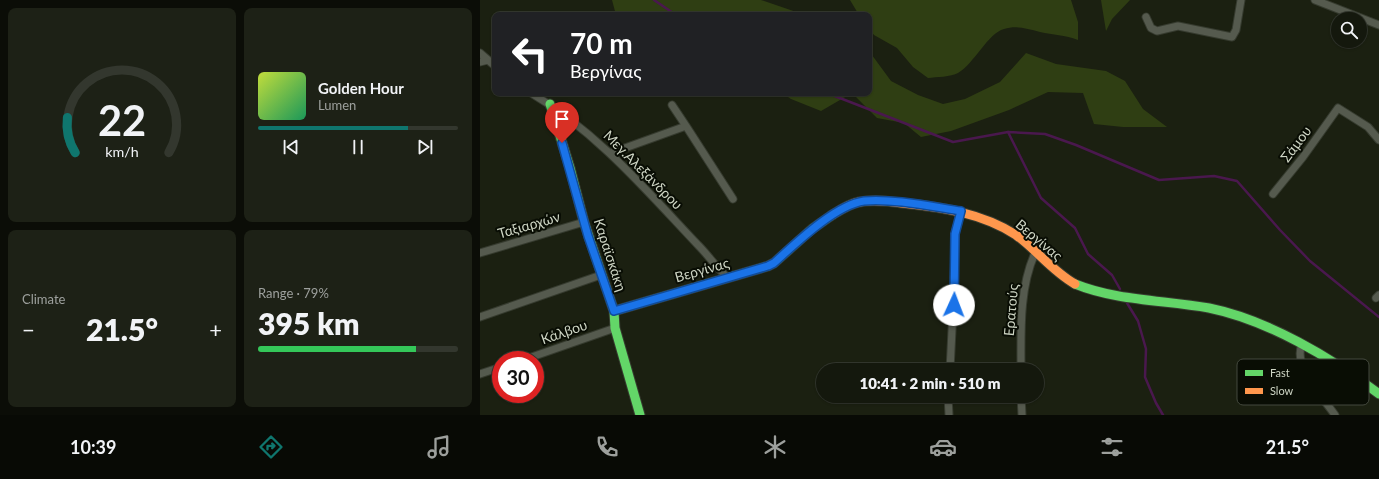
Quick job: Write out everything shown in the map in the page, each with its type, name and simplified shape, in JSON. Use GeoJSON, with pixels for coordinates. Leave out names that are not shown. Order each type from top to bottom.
{"type":"FeatureCollection","features":[{"type":"Feature","properties":{"kind":"street"},"geometry":{"type":"LineString","coordinates":[[1146,17],[1151,28],[1157,31],[1178,26],[1232,37],[1236,30],[1241,0]]}},
{"type":"Feature","properties":{"kind":"street"},"geometry":{"type":"LineString","coordinates":[[1315,0],[1379,25]]}},
{"type":"Feature","properties":{"kind":"street"},"geometry":{"type":"LineString","coordinates":[[480,53],[492,63]]}},
{"type":"Feature","properties":{"kind":"street"},"geometry":{"type":"LineString","coordinates":[[480,62],[488,60]]}},
{"type":"Feature","properties":{"kind":"street","name":"Μεγ.Αλεξάνδρου"},"geometry":{"type":"LineString","coordinates":[[536,96],[575,122],[611,153],[650,192],[727,277]]}},
{"type":"Feature","properties":{"kind":"street","name":"Καραϊσκάκη"},"geometry":{"type":"LineString","coordinates":[[550,104],[570,168],[584,222],[614,311],[615,328],[640,415]]}},
{"type":"Feature","properties":{"kind":"street"},"geometry":{"type":"LineString","coordinates":[[672,105],[732,200]]}},
{"type":"Feature","properties":{"kind":"street","name":"Σάμου"},"geometry":{"type":"LineString","coordinates":[[1273,194],[1303,158],[1338,108],[1355,117],[1368,127],[1379,140]]}},
{"type":"Feature","properties":{"kind":"street"},"geometry":{"type":"LineString","coordinates":[[611,153],[686,126]]}},
{"type":"Feature","properties":{"kind":"street","name":"Βεργίνας"},"geometry":{"type":"LineString","coordinates":[[614,311],[774,263],[812,230],[838,212],[856,203],[864,201],[888,202],[925,205],[961,211],[989,220],[1016,236],[1065,279],[1077,285],[1107,294],[1207,307],[1230,312],[1258,323],[1327,359]]}},
{"type":"Feature","properties":{"kind":"street"},"geometry":{"type":"LineString","coordinates":[[950,363],[954,290],[954,240],[961,211]]}},
{"type":"Feature","properties":{"kind":"street","name":"Ταξιαρχών"},"geometry":{"type":"LineString","coordinates":[[480,253],[584,222]]}},
{"type":"Feature","properties":{"kind":"street","name":"Ερατούς"},"geometry":{"type":"LineString","coordinates":[[1021,363],[1023,300],[1029,267],[1035,253]]}},
{"type":"Feature","properties":{"kind":"street"},"geometry":{"type":"LineString","coordinates":[[480,317],[601,275]]}},
{"type":"Feature","properties":{"kind":"street","name":"Κάλβου"},"geometry":{"type":"LineString","coordinates":[[544,353],[615,328]]}},
{"type":"Feature","properties":{"kind":"street"},"geometry":{"type":"LineString","coordinates":[[1300,359],[1299,355],[1302,345]]}},
{"type":"Feature","properties":{"kind":"street"},"geometry":{"type":"LineString","coordinates":[[480,374],[492,370]]}},
{"type":"Feature","properties":{"kind":"street","name":"Βεργίνας"},"geometry":{"type":"LineString","coordinates":[[1369,387],[1379,394]]}},
{"type":"Feature","properties":{"kind":"street"},"geometry":{"type":"LineString","coordinates":[[948,403],[949,415]]}},
{"type":"Feature","properties":{"kind":"street"},"geometry":{"type":"LineString","coordinates":[[1021,403],[1022,415]]}},
{"type":"Feature","properties":{"kind":"street"},"geometry":{"type":"LineString","coordinates":[[1328,405],[1336,415]]}},
{"type":"Feature","properties":{"kind":"green space"},"geometry":{"type":"Polygon","coordinates":[[[612,0],[761,0],[796,12],[615,12],[612,0]]]}},
{"type":"Feature","properties":{"kind":"green space"},"geometry":{"type":"Polygon","coordinates":[[[850,0],[1071,0],[1078,22],[1078,40],[1022,28],[1013,27],[1004,29],[992,36],[970,63],[958,73],[948,76],[928,78],[913,67],[897,48],[874,35],[872,33],[872,12],[857,12],[850,0]]]}},
{"type":"Feature","properties":{"kind":"green space"},"geometry":{"type":"Polygon","coordinates":[[[1101,0],[1130,0],[1112,19],[1106,31],[1101,0]]]}},
{"type":"Feature","properties":{"kind":"green space"},"geometry":{"type":"Polygon","coordinates":[[[1026,53],[1056,64],[1106,71],[1125,81],[1143,109],[1167,127],[1123,127],[1094,124],[1083,93],[1048,92],[1009,110],[951,131],[921,137],[904,123],[877,118],[855,96],[872,96],[872,55],[891,81],[918,95],[943,104],[965,99],[1000,82],[1026,53]]]}},
{"type":"Feature","properties":{"kind":"green space"},"geometry":{"type":"Polygon","coordinates":[[[786,96],[847,96],[821,111],[786,96]]]}},
{"type":"Feature","properties":{"kind":"waterway"},"geometry":{"type":"LineString","coordinates":[[654,0],[672,12]]}},
{"type":"Feature","properties":{"kind":"waterway"},"geometry":{"type":"LineString","coordinates":[[835,96],[953,142],[1008,132],[1045,134],[1076,145],[1159,180],[1214,176],[1237,181],[1280,230],[1310,261],[1379,317]]}},
{"type":"Feature","properties":{"kind":"waterway"},"geometry":{"type":"LineString","coordinates":[[1008,132],[1041,198],[1075,228],[1088,254],[1112,275],[1120,289]]}},
{"type":"Feature","properties":{"kind":"waterway"},"geometry":{"type":"LineString","coordinates":[[1127,303],[1138,321],[1146,349],[1145,377],[1163,415]]}},
{"type":"Feature","properties":{"kind":"traffic: fast"},"geometry":{"type":"LineString","coordinates":[[550,104],[570,168],[584,222],[614,311],[615,328],[640,415]]}},
{"type":"Feature","properties":{"kind":"traffic: fast"},"geometry":{"type":"LineString","coordinates":[[614,311],[768,266],[774,263],[812,229],[832,215]]}},
{"type":"Feature","properties":{"kind":"traffic: fast"},"geometry":{"type":"LineString","coordinates":[[1075,284],[1107,294],[1192,305],[1231,314],[1254,321],[1276,331],[1328,359]]}},
{"type":"Feature","properties":{"kind":"traffic: fast"},"geometry":{"type":"LineString","coordinates":[[1369,386],[1379,394]]}},
{"type":"Feature","properties":{"kind":"traffic: slow"},"geometry":{"type":"LineString","coordinates":[[832,215],[855,203],[875,200],[961,212],[989,221],[1016,235],[1059,273],[1075,284]]}},
{"type":"Feature","properties":{"kind":"route"},"geometry":{"type":"LineString","coordinates":[[562,143],[588,236],[614,311],[768,266],[774,263],[800,239],[838,212],[856,203],[864,201],[925,205],[961,211],[955,234],[954,305]]}}]}
